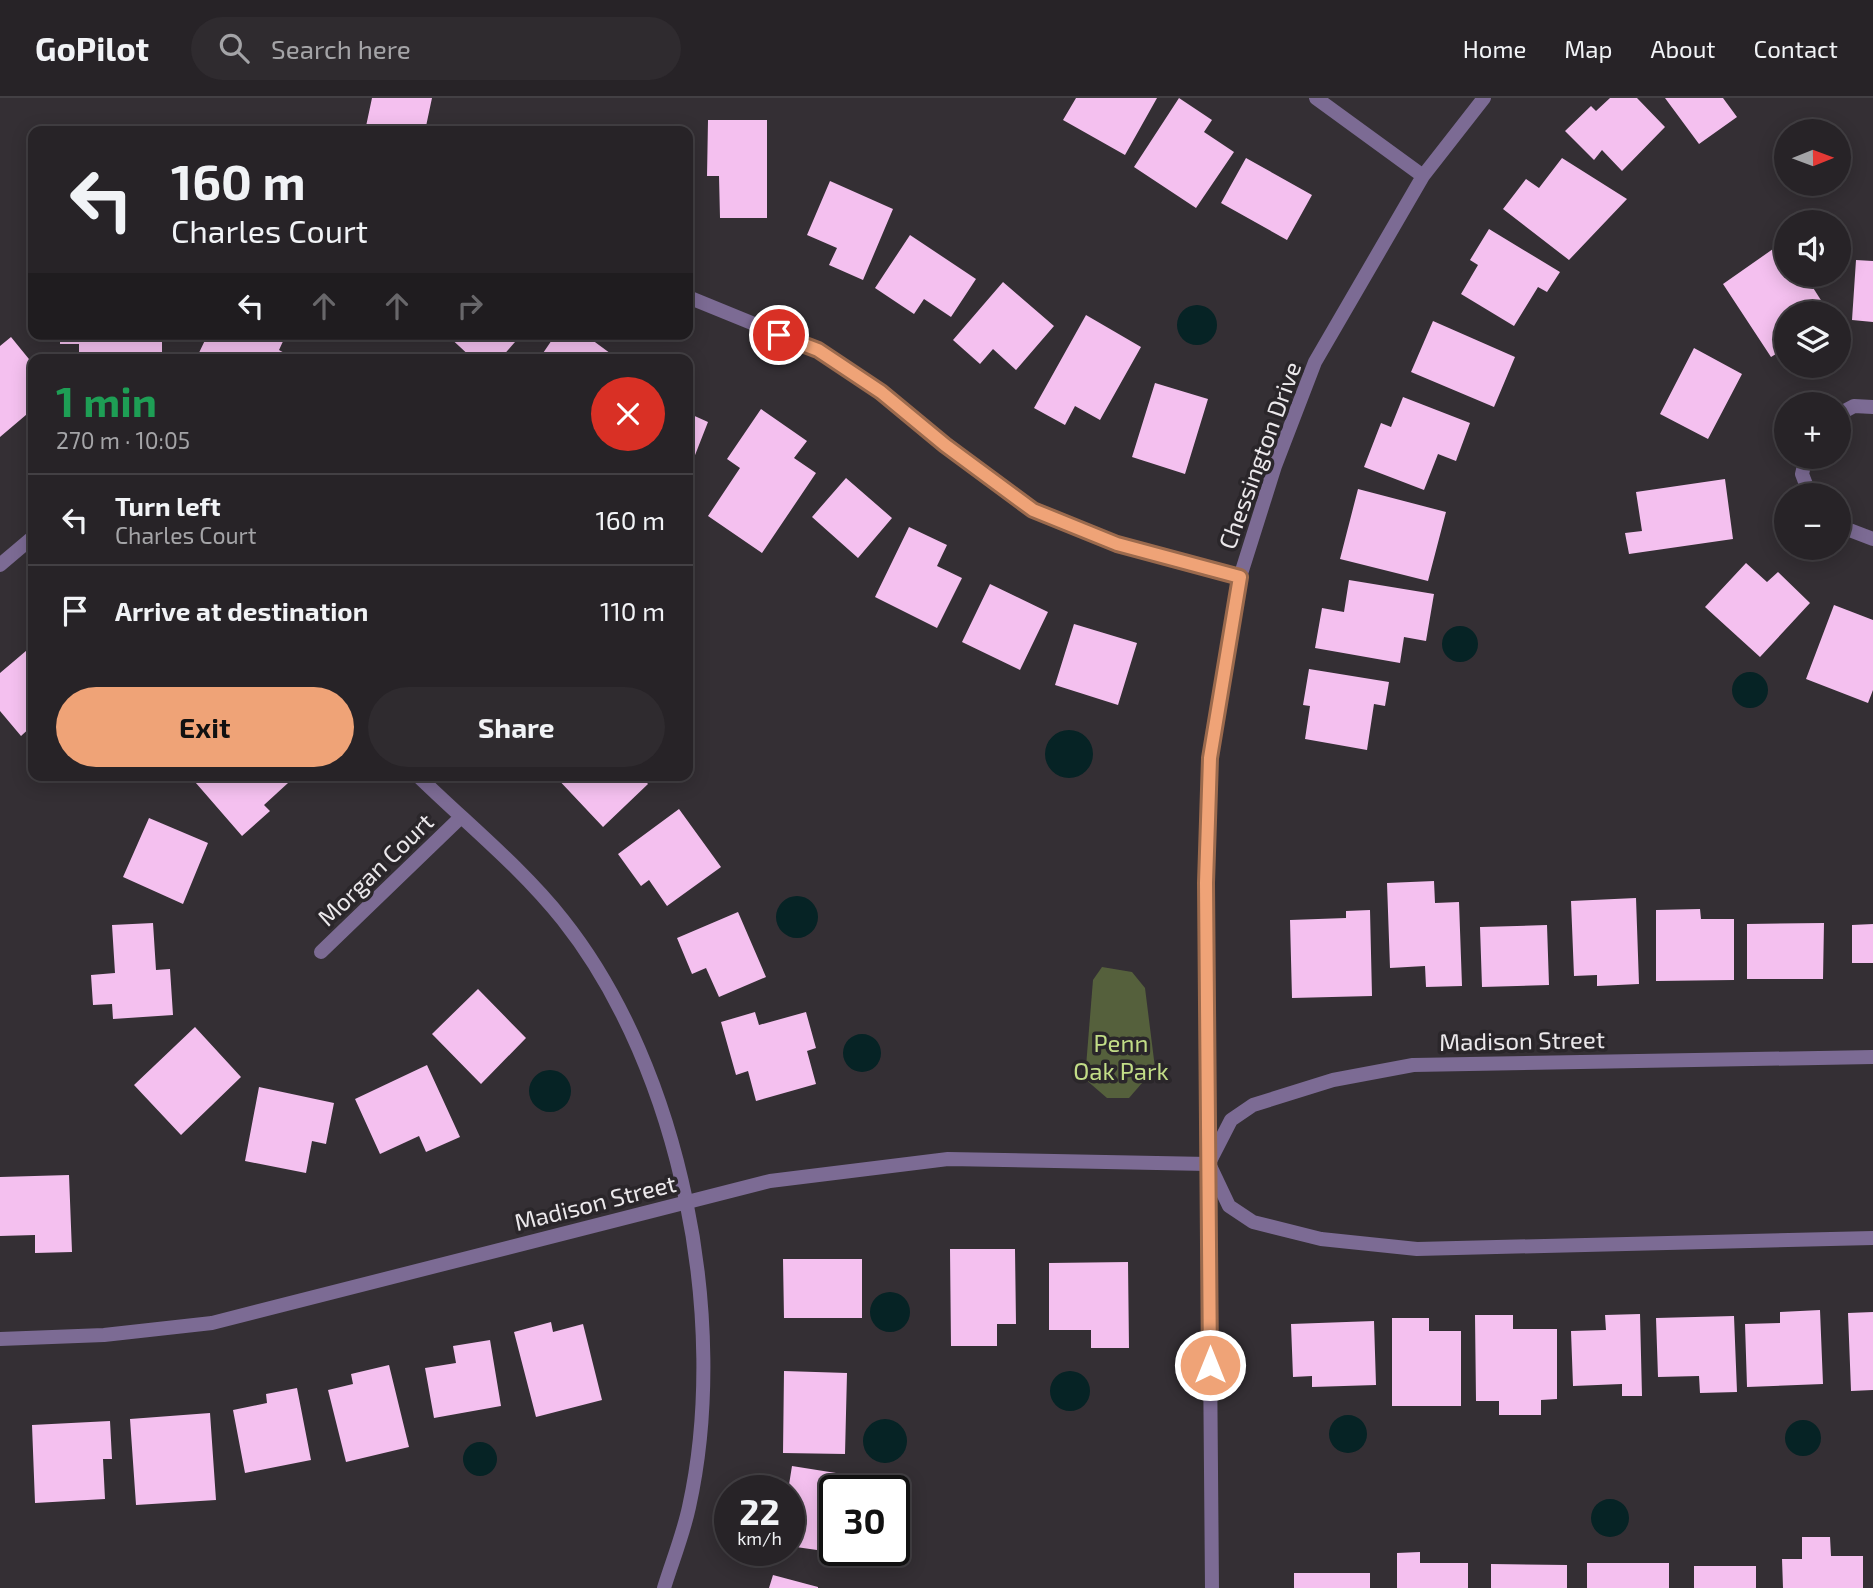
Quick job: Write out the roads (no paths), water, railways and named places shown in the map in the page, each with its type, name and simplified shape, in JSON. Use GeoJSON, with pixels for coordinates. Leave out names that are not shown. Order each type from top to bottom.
{"type":"FeatureCollection","features":[{"type":"Feature","properties":{"kind":"street"},"geometry":{"type":"LineString","coordinates":[[1316,98],[1423,176]]}},
{"type":"Feature","properties":{"kind":"street","name":"Chessington Drive"},"geometry":{"type":"LineString","coordinates":[[1212,1588],[1206,883],[1210,758],[1240,577],[1275,466],[1315,362],[1423,176],[1484,98]]}},
{"type":"Feature","properties":{"kind":"street"},"geometry":{"type":"LineString","coordinates":[[693,299],[818,350],[881,392],[945,445],[1033,510],[1117,544],[1240,577]]}},
{"type":"Feature","properties":{"kind":"street"},"geometry":{"type":"LineString","coordinates":[[1851,408],[1873,407]]}},
{"type":"Feature","properties":{"kind":"street"},"geometry":{"type":"LineString","coordinates":[[1851,531],[1873,539]]}},
{"type":"Feature","properties":{"kind":"street"},"geometry":{"type":"LineString","coordinates":[[0,565],[28,541]]}},
{"type":"Feature","properties":{"kind":"street"},"geometry":{"type":"LineString","coordinates":[[423,781],[527,878],[593,964],[644,1059],[687,1202],[704,1340],[700,1426],[689,1507],[664,1588]]}},
{"type":"Feature","properties":{"kind":"street","name":"Morgan Court"},"geometry":{"type":"LineString","coordinates":[[321,952],[460,818]]}},
{"type":"Feature","properties":{"kind":"street","name":"Madison Street"},"geometry":{"type":"LineString","coordinates":[[0,1339],[104,1335],[212,1323],[770,1181],[948,1159],[1208,1164],[1231,1120],[1253,1105],[1333,1080],[1413,1065],[1873,1057]]}},
{"type":"Feature","properties":{"kind":"street"},"geometry":{"type":"LineString","coordinates":[[1208,1164],[1229,1206],[1253,1222],[1321,1239],[1417,1249],[1873,1238]]}},
{"type":"Feature","properties":{"kind":"water"},"geometry":{"type":"Polygon","coordinates":[[[1197,305],[1211,311],[1217,325],[1211,339],[1197,345],[1183,339],[1177,325],[1183,311],[1197,305]]]}},
{"type":"Feature","properties":{"kind":"water"},"geometry":{"type":"Polygon","coordinates":[[[1460,626],[1472,632],[1478,644],[1472,656],[1460,662],[1448,656],[1442,644],[1448,632],[1460,626]]]}},
{"type":"Feature","properties":{"kind":"water"},"geometry":{"type":"Polygon","coordinates":[[[1750,672],[1763,677],[1768,690],[1763,703],[1750,708],[1737,703],[1732,690],[1737,677],[1750,672]]]}},
{"type":"Feature","properties":{"kind":"water"},"geometry":{"type":"Polygon","coordinates":[[[1069,730],[1086,737],[1093,754],[1086,771],[1069,778],[1052,771],[1045,754],[1052,737],[1069,730]]]}},
{"type":"Feature","properties":{"kind":"water"},"geometry":{"type":"Polygon","coordinates":[[[797,896],[812,902],[818,917],[812,932],[797,938],[782,932],[776,917],[782,902],[797,896]]]}},
{"type":"Feature","properties":{"kind":"water"},"geometry":{"type":"Polygon","coordinates":[[[862,1034],[876,1039],[881,1053],[876,1067],[862,1072],[848,1067],[843,1053],[848,1039],[862,1034]]]}},
{"type":"Feature","properties":{"kind":"water"},"geometry":{"type":"Polygon","coordinates":[[[550,1070],[565,1076],[571,1091],[565,1106],[550,1112],[535,1106],[529,1091],[535,1076],[550,1070]]]}},
{"type":"Feature","properties":{"kind":"water"},"geometry":{"type":"Polygon","coordinates":[[[890,1292],[898,1293],[904,1298],[909,1304],[909,1320],[904,1326],[898,1331],[890,1332],[882,1331],[876,1326],[871,1320],[870,1312],[871,1304],[876,1298],[882,1293],[890,1292]]]}},
{"type":"Feature","properties":{"kind":"water"},"geometry":{"type":"Polygon","coordinates":[[[1070,1371],[1084,1377],[1090,1391],[1084,1405],[1070,1411],[1056,1405],[1050,1391],[1056,1377],[1070,1371]]]}},
{"type":"Feature","properties":{"kind":"water"},"geometry":{"type":"Polygon","coordinates":[[[1348,1415],[1362,1420],[1367,1434],[1362,1448],[1348,1453],[1334,1448],[1329,1434],[1334,1420],[1348,1415]]]}},
{"type":"Feature","properties":{"kind":"water"},"geometry":{"type":"Polygon","coordinates":[[[885,1419],[900,1426],[907,1441],[900,1456],[885,1463],[870,1456],[863,1441],[870,1426],[885,1419]]]}},
{"type":"Feature","properties":{"kind":"water"},"geometry":{"type":"Polygon","coordinates":[[[1803,1420],[1815,1426],[1821,1438],[1815,1450],[1803,1456],[1791,1450],[1785,1438],[1791,1426],[1803,1420]]]}},
{"type":"Feature","properties":{"kind":"water"},"geometry":{"type":"Polygon","coordinates":[[[480,1442],[492,1447],[497,1459],[492,1471],[480,1476],[468,1471],[463,1459],[468,1447],[480,1442]]]}},
{"type":"Feature","properties":{"kind":"water"},"geometry":{"type":"Polygon","coordinates":[[[1610,1499],[1624,1504],[1629,1518],[1624,1532],[1610,1537],[1596,1532],[1591,1518],[1596,1504],[1610,1499]]]}},
{"type":"Feature","properties":{"kind":"park label","name":"Penn Oak Park"},"geometry":{"type":"Point","coordinates":[1121,1056]}}]}
